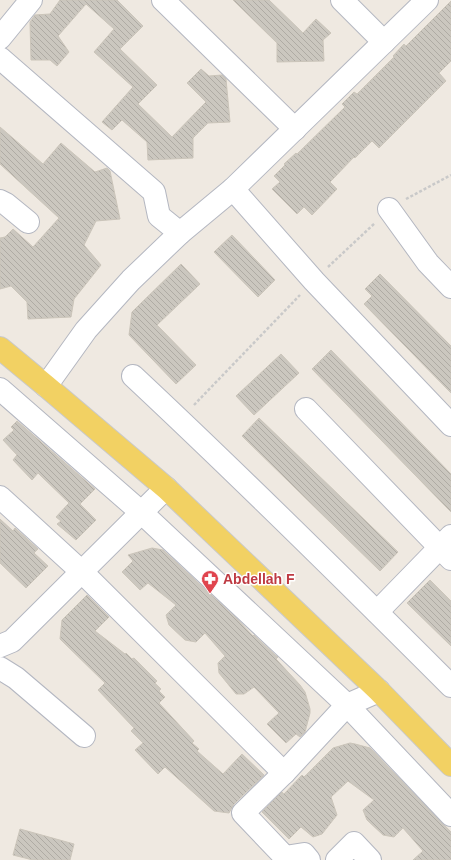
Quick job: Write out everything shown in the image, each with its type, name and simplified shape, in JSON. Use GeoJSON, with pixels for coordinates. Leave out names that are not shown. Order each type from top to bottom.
{"type":"FeatureCollection","features":[{"type":"Feature","properties":{"kind":"main road"},"geometry":{"type":"LineString","coordinates":[[0,348],[166,488],[379,691],[451,765]]}},
{"type":"Feature","properties":{"kind":"street"},"geometry":{"type":"LineString","coordinates":[[0,38],[31,0]]}},
{"type":"Feature","properties":{"kind":"street"},"geometry":{"type":"LineString","coordinates":[[163,0],[295,129]]}},
{"type":"Feature","properties":{"kind":"street"},"geometry":{"type":"LineString","coordinates":[[342,0],[384,42]]}},
{"type":"Feature","properties":{"kind":"street"},"geometry":{"type":"LineString","coordinates":[[46,386],[86,330],[131,280],[180,233],[233,189],[427,0]]}},
{"type":"Feature","properties":{"kind":"street"},"geometry":{"type":"LineString","coordinates":[[0,58],[154,192],[159,216],[180,233]]}},
{"type":"Feature","properties":{"kind":"street"},"geometry":{"type":"LineString","coordinates":[[233,189],[314,281],[451,425]]}},
{"type":"Feature","properties":{"kind":"street"},"geometry":{"type":"LineString","coordinates":[[0,201],[28,222]]}},
{"type":"Feature","properties":{"kind":"street"},"geometry":{"type":"LineString","coordinates":[[389,209],[428,263],[451,287]]}},
{"type":"Feature","properties":{"kind":"street"},"geometry":{"type":"LineString","coordinates":[[133,376],[377,612],[451,686]]}},
{"type":"Feature","properties":{"kind":"street"},"geometry":{"type":"LineString","coordinates":[[0,389],[142,513],[347,705],[451,815]]}},
{"type":"Feature","properties":{"kind":"street"},"geometry":{"type":"LineString","coordinates":[[306,409],[447,548],[377,612]]}},
{"type":"Feature","properties":{"kind":"street"},"geometry":{"type":"LineString","coordinates":[[0,646],[12,641],[166,488]]}},
{"type":"Feature","properties":{"kind":"street"},"geometry":{"type":"LineString","coordinates":[[0,497],[82,572],[284,773]]}},
{"type":"Feature","properties":{"kind":"street"},"geometry":{"type":"LineString","coordinates":[[0,668],[16,678],[84,736]]}},
{"type":"Feature","properties":{"kind":"street"},"geometry":{"type":"LineString","coordinates":[[309,860],[304,854],[285,857],[244,813],[284,773],[347,705],[379,691]]}},
{"type":"Feature","properties":{"kind":"street"},"geometry":{"type":"LineString","coordinates":[[337,860],[354,844],[370,860]]}},
{"type":"Feature","properties":{"kind":"building"},"geometry":{"type":"Polygon","coordinates":[[[60,0],[117,0],[143,26],[120,49],[157,85],[138,104],[172,137],[206,102],[187,83],[201,69],[209,76],[222,75],[226,79],[230,122],[208,123],[193,138],[193,158],[148,160],[147,142],[122,120],[112,130],[102,122],[133,87],[94,52],[114,29],[86,4],[58,36],[69,52],[57,66],[50,60],[31,60],[30,22],[35,15],[50,14],[60,0]]]}},
{"type":"Feature","properties":{"kind":"building"},"geometry":{"type":"Polygon","coordinates":[[[233,0],[269,0],[303,33],[316,19],[331,33],[323,40],[324,61],[277,62],[277,43],[233,0]]]}},
{"type":"Feature","properties":{"kind":"building"},"geometry":{"type":"Polygon","coordinates":[[[451,1],[451,61],[439,73],[446,81],[379,148],[372,141],[355,158],[354,157],[330,182],[337,189],[312,215],[304,207],[297,214],[272,189],[280,182],[274,176],[285,165],[284,164],[296,153],[297,154],[345,107],[342,104],[354,92],[357,94],[394,57],[393,56],[404,44],[406,46],[451,1]]]}},
{"type":"Feature","properties":{"kind":"building"},"geometry":{"type":"Polygon","coordinates":[[[0,127],[43,164],[61,143],[95,172],[107,168],[110,171],[120,219],[96,221],[84,245],[101,265],[74,299],[71,317],[28,319],[27,302],[11,286],[0,289],[0,238],[5,237],[13,229],[33,247],[59,218],[0,164],[0,127]]]}},
{"type":"Feature","properties":{"kind":"building"},"geometry":{"type":"Polygon","coordinates":[[[232,235],[275,280],[258,297],[214,252],[232,235]]]}},
{"type":"Feature","properties":{"kind":"building"},"geometry":{"type":"Polygon","coordinates":[[[181,264],[200,284],[157,325],[196,365],[176,384],[129,335],[132,312],[181,264]]]}},
{"type":"Feature","properties":{"kind":"building"},"geometry":{"type":"Polygon","coordinates":[[[380,274],[451,346],[451,393],[364,304],[372,296],[365,289],[380,274]]]}},
{"type":"Feature","properties":{"kind":"building"},"geometry":{"type":"Polygon","coordinates":[[[331,350],[451,474],[451,512],[312,369],[331,350]]]}},
{"type":"Feature","properties":{"kind":"building"},"geometry":{"type":"Polygon","coordinates":[[[281,354],[299,373],[254,415],[236,396],[281,354]]]}},
{"type":"Feature","properties":{"kind":"building"},"geometry":{"type":"Polygon","coordinates":[[[259,418],[398,552],[380,571],[242,436],[259,418]]]}},
{"type":"Feature","properties":{"kind":"building"},"geometry":{"type":"Polygon","coordinates":[[[17,421],[95,489],[80,504],[96,520],[76,540],[57,524],[61,521],[56,517],[69,503],[38,473],[32,480],[13,460],[17,455],[3,440],[14,430],[11,427],[17,421]]]}},
{"type":"Feature","properties":{"kind":"building"},"geometry":{"type":"Polygon","coordinates":[[[0,519],[13,531],[15,528],[38,549],[34,553],[48,566],[26,588],[0,563],[0,519]]]}},
{"type":"Feature","properties":{"kind":"building"},"geometry":{"type":"Polygon","coordinates":[[[152,548],[163,550],[237,619],[253,636],[254,635],[278,657],[276,659],[300,685],[305,692],[310,713],[305,732],[300,737],[296,734],[286,743],[267,724],[279,713],[254,687],[244,694],[236,694],[219,673],[218,663],[225,656],[205,633],[196,642],[185,640],[169,625],[166,615],[176,605],[148,583],[140,590],[122,572],[133,561],[128,555],[152,548]]]}},
{"type":"Feature","properties":{"kind":"building"},"geometry":{"type":"Polygon","coordinates":[[[430,580],[451,601],[451,646],[407,603],[430,580]]]}},
{"type":"Feature","properties":{"kind":"building"},"geometry":{"type":"Polygon","coordinates":[[[87,595],[109,617],[95,631],[132,659],[134,658],[157,681],[155,683],[161,689],[159,691],[165,697],[159,703],[194,741],[192,743],[199,749],[197,751],[223,774],[242,754],[264,775],[234,804],[229,813],[214,811],[165,767],[158,774],[135,750],[143,743],[131,731],[134,728],[98,690],[105,683],[60,639],[62,620],[87,595]]]}},
{"type":"Feature","properties":{"kind":"building"},"geometry":{"type":"Polygon","coordinates":[[[350,743],[370,748],[451,832],[451,860],[413,860],[423,851],[403,828],[394,837],[383,835],[367,820],[363,810],[374,800],[348,781],[331,797],[337,815],[322,834],[313,837],[301,827],[289,839],[262,812],[282,792],[284,794],[302,775],[304,777],[333,748],[350,743]]]}},
{"type":"Feature","properties":{"kind":"building"},"geometry":{"type":"Polygon","coordinates":[[[20,829],[74,844],[70,860],[33,860],[13,855],[20,829]]]}},
{"type":"Feature","properties":{"kind":"place","name":"Abdellah F"},"geometry":{"type":"Point","coordinates":[210,594]}}]}
